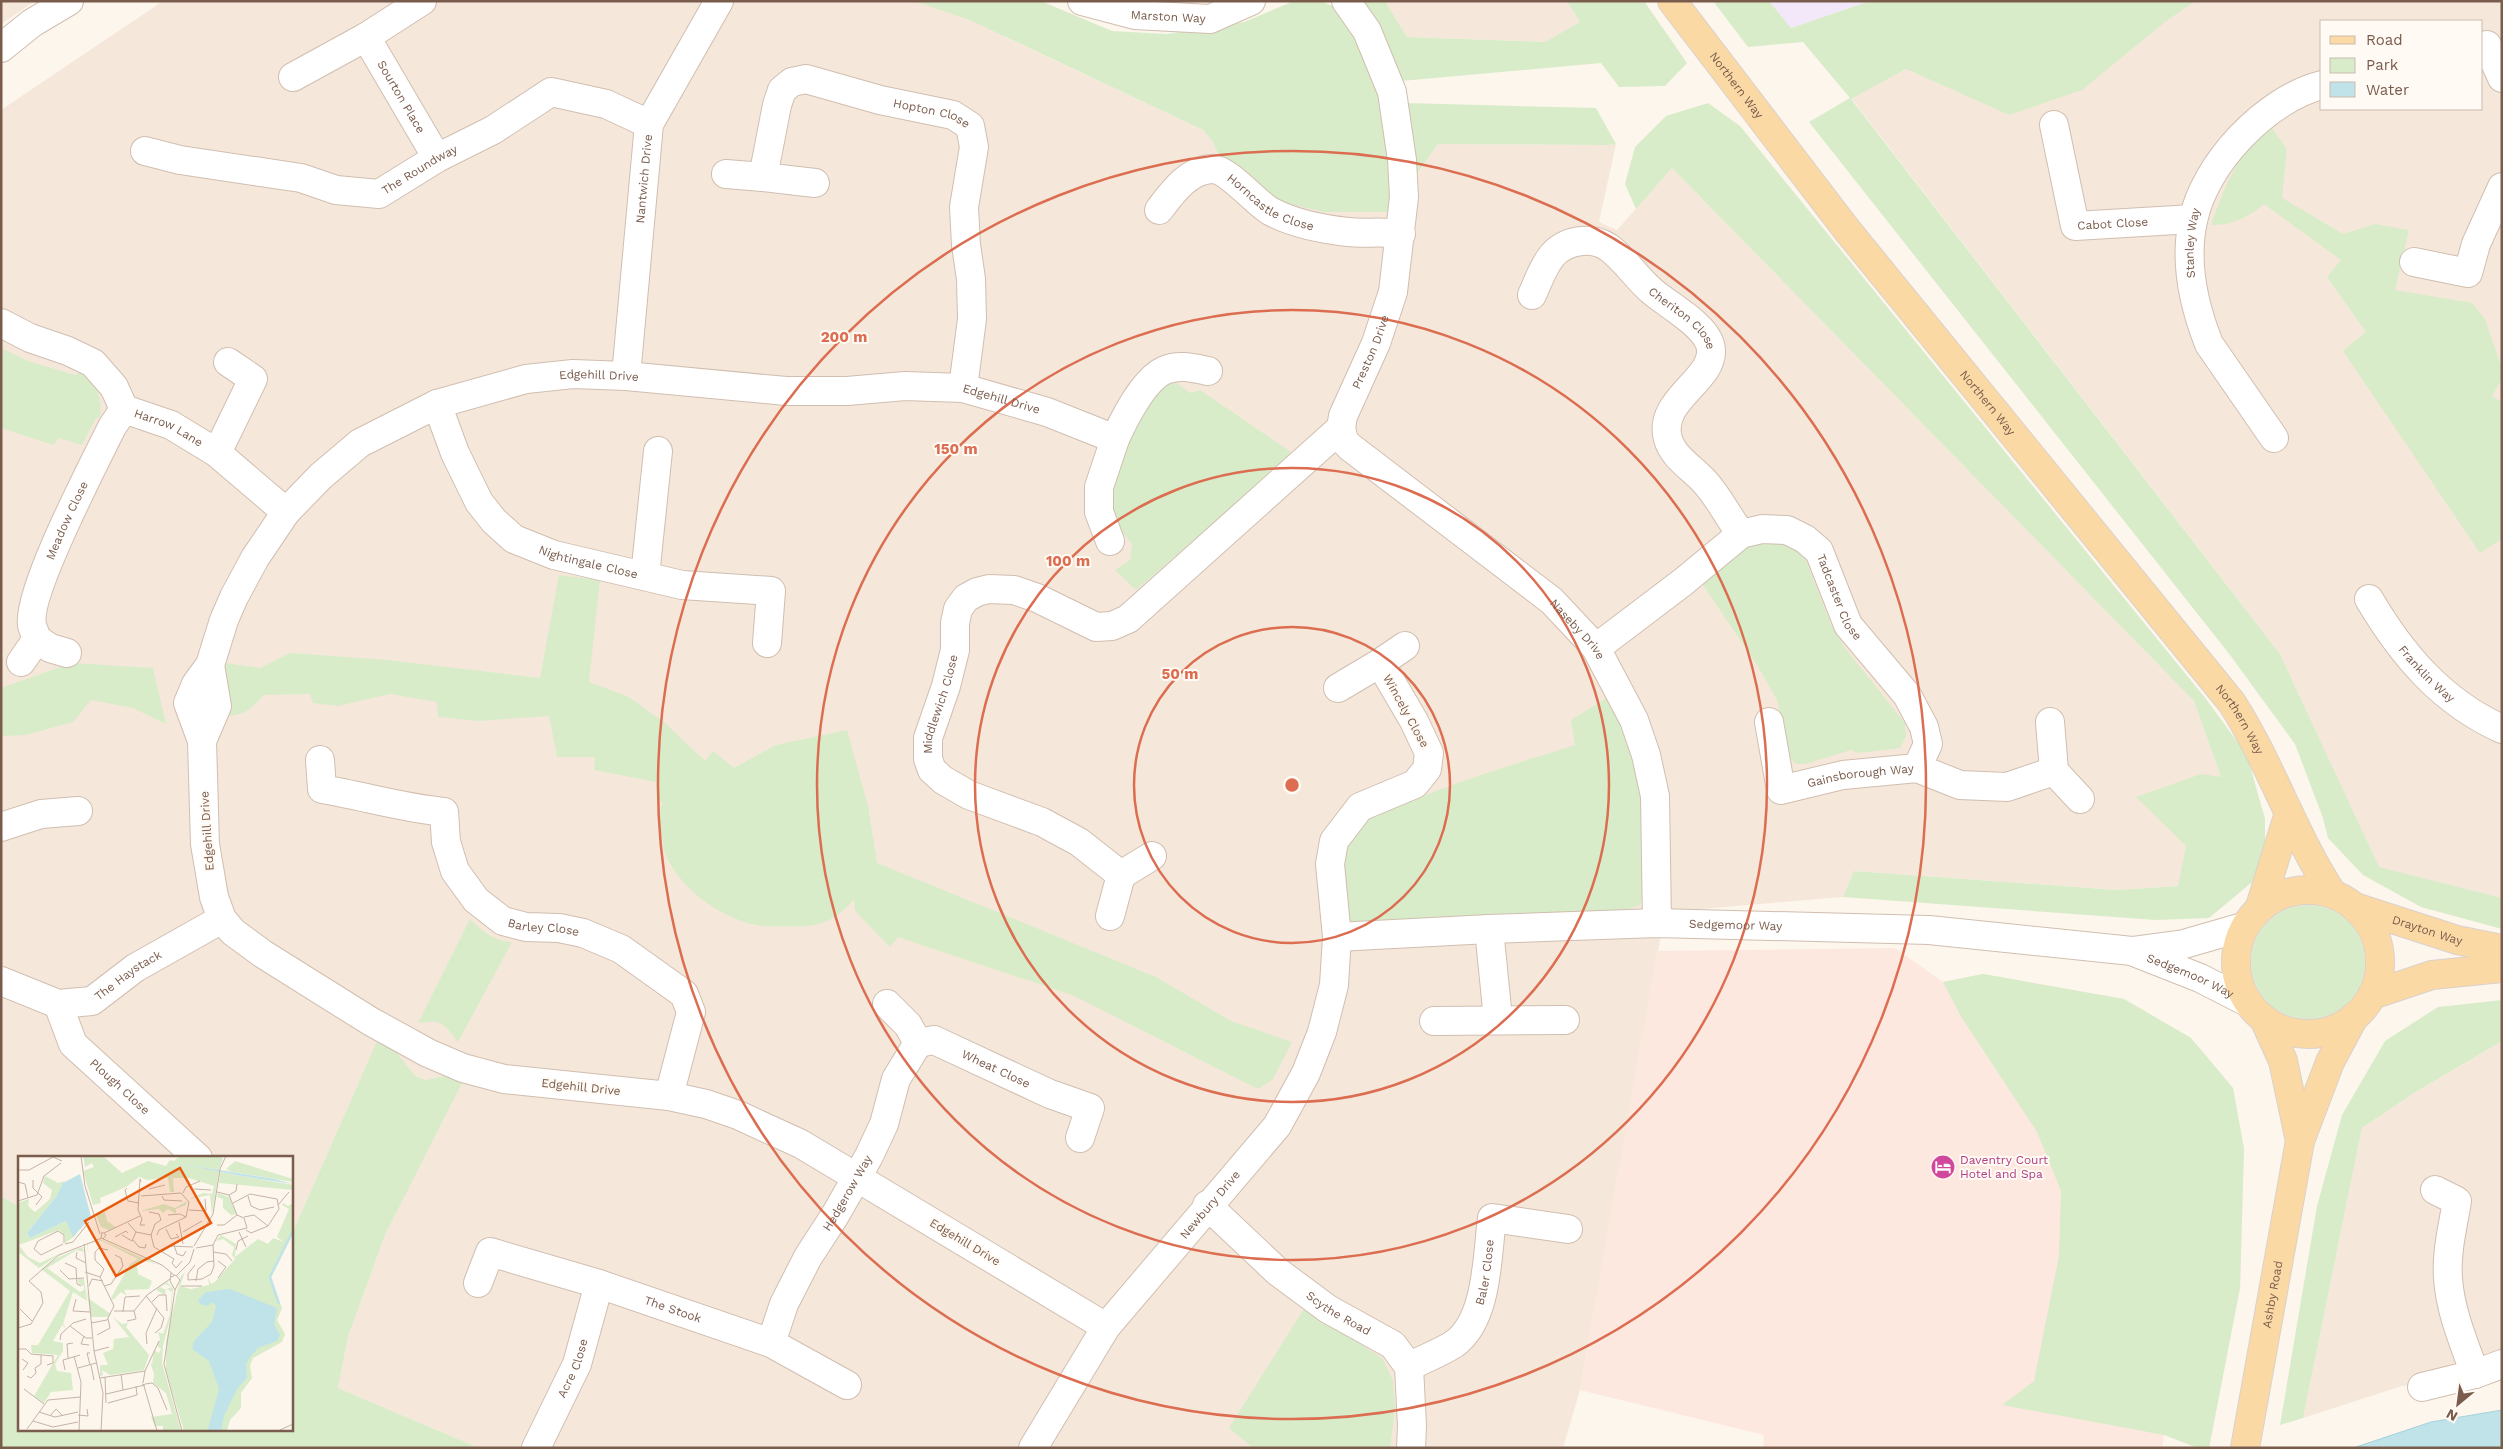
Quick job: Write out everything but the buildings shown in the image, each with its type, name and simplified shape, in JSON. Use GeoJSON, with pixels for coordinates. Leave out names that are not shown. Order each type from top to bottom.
{"type":"FeatureCollection","features":[{"type":"Feature","properties":{"kind":"main road","name":"Northern Way"},"geometry":{"type":"LineString","coordinates":[[1672,1],[1847,230],[2232,703],[2251,733],[2311,860],[2332,893]]}},
{"type":"Feature","properties":{"kind":"main road"},"geometry":{"type":"LineString","coordinates":[[2251,917],[2281,894],[2307,889],[2332,893],[2355,907],[2370,925],[2379,948],[2380,972],[2372,995],[2354,1017],[2341,1026],[2326,1032],[2303,1034],[2280,1029],[2266,1021],[2247,1002],[2237,978],[2235,952],[2251,917],[2289,813]]}},
{"type":"Feature","properties":{"kind":"main road","name":"Drayton Way"},"geometry":{"type":"LineString","coordinates":[[2355,907],[2456,940],[2502,949]]}},
{"type":"Feature","properties":{"kind":"main road"},"geometry":{"type":"LineString","coordinates":[[2372,995],[2432,975],[2502,968]]}},
{"type":"Feature","properties":{"kind":"main road","name":"Ashby Road"},"geometry":{"type":"LineString","coordinates":[[2245,1448],[2300,1141],[2330,1062],[2354,1017]]}},
{"type":"Feature","properties":{"kind":"main road","name":"Ashby Road"},"geometry":{"type":"LineString","coordinates":[[2266,1021],[2283,1061],[2300,1141]]}},
{"type":"Feature","properties":{"kind":"street"},"geometry":{"type":"LineString","coordinates":[[1,48],[32,23],[69,1]]}},
{"type":"Feature","properties":{"kind":"street"},"geometry":{"type":"LineString","coordinates":[[294,77],[366,37],[422,1]]}},
{"type":"Feature","properties":{"kind":"street","name":"Nantwich Drive"},"geometry":{"type":"LineString","coordinates":[[626,376],[649,124],[719,1]]}},
{"type":"Feature","properties":{"kind":"street","name":"Marston Way"},"geometry":{"type":"LineString","coordinates":[[1082,1],[1135,15],[1210,19],[1251,1]]}},
{"type":"Feature","properties":{"kind":"street","name":"Preston Drive"},"geometry":{"type":"LineString","coordinates":[[1341,428],[1344,413],[1376,343],[1393,292],[1404,197],[1402,160],[1392,92],[1367,31],[1346,1]]}},
{"type":"Feature","properties":{"kind":"street","name":"Sourton Place"},"geometry":{"type":"LineString","coordinates":[[366,37],[437,158]]}},
{"type":"Feature","properties":{"kind":"street"},"geometry":{"type":"LineString","coordinates":[[2490,43],[2502,78]]}},
{"type":"Feature","properties":{"kind":"street","name":"Hopton Close"},"geometry":{"type":"LineString","coordinates":[[763,178],[777,105],[782,90],[792,82],[806,79],[880,100],[953,115],[970,126],[974,147],[964,207],[966,246],[971,279],[972,319],[963,388]]}},
{"type":"Feature","properties":{"kind":"street","name":"Stanley Way"},"geometry":{"type":"LineString","coordinates":[[2274,438],[2209,344],[2205,334],[2192,290],[2193,219],[2201,196],[2214,172],[2250,126],[2268,110],[2320,86]]}},
{"type":"Feature","properties":{"kind":"street","name":"The Roundway"},"geometry":{"type":"LineString","coordinates":[[138,150],[180,160],[301,178],[336,190],[378,194],[437,158],[493,130],[551,92],[606,104],[649,124]]}},
{"type":"Feature","properties":{"kind":"street","name":"Cabot Close"},"geometry":{"type":"LineString","coordinates":[[2054,125],[2075,226],[2193,219]]}},
{"type":"Feature","properties":{"kind":"street","name":"Horncastle Close"},"geometry":{"type":"LineString","coordinates":[[1159,210],[1170,195],[1192,174],[1213,169],[1228,176],[1244,192],[1270,210],[1300,224],[1349,232],[1401,234]]}},
{"type":"Feature","properties":{"kind":"street"},"geometry":{"type":"LineString","coordinates":[[726,174],[815,183]]}},
{"type":"Feature","properties":{"kind":"street"},"geometry":{"type":"LineString","coordinates":[[2414,262],[2468,273],[2476,244],[2502,186]]}},
{"type":"Feature","properties":{"kind":"street","name":"Cheriton Close"},"geometry":{"type":"LineString","coordinates":[[1532,295],[1551,255],[1563,244],[1588,240],[1607,246],[1642,283],[1705,335],[1711,350],[1708,365],[1678,400],[1667,426],[1668,440],[1674,452],[1704,481],[1717,497],[1741,534]]}},
{"type":"Feature","properties":{"kind":"street","name":"Harrow Lane"},"geometry":{"type":"LineString","coordinates":[[1,323],[30,338],[68,350],[93,363],[114,387],[124,409],[171,425],[218,453],[286,512]]}},
{"type":"Feature","properties":{"kind":"street"},"geometry":{"type":"LineString","coordinates":[[218,453],[254,379],[228,362]]}},
{"type":"Feature","properties":{"kind":"street"},"geometry":{"type":"LineString","coordinates":[[1110,541],[1099,512],[1099,487],[1115,439],[1124,419],[1146,387],[1165,370],[1186,366],[1208,371]]}},
{"type":"Feature","properties":{"kind":"street","name":"Edgehill Drive"},"geometry":{"type":"LineString","coordinates":[[1106,1327],[801,1144],[738,1115],[669,1096],[504,1079],[463,1068],[428,1052],[325,993],[262,954],[233,932],[222,919],[214,897],[205,844],[202,741],[217,706],[210,665],[234,597],[255,558],[286,512],[321,476],[360,443],[437,404],[526,379],[573,374],[626,376],[786,391],[848,391],[905,386],[963,388],[1047,412],[1115,439]]}},
{"type":"Feature","properties":{"kind":"street","name":"Nightingale Close"},"geometry":{"type":"LineString","coordinates":[[437,404],[455,452],[479,502],[494,521],[514,539],[534,549],[554,555],[682,585],[770,592],[768,642]]}},
{"type":"Feature","properties":{"kind":"street","name":"Meadow Close"},"geometry":{"type":"LineString","coordinates":[[37,639],[31,624],[34,604],[54,548],[112,427],[124,409]]}},
{"type":"Feature","properties":{"kind":"street","name":"Middlewich Close"},"geometry":{"type":"LineString","coordinates":[[1120,875],[1079,842],[1042,822],[969,795],[943,780],[932,770],[928,759],[928,738],[946,686],[955,650],[955,622],[958,609],[966,598],[977,592],[989,589],[1014,590],[1037,598],[1096,627],[1112,626],[1128,618],[1341,428]]}},
{"type":"Feature","properties":{"kind":"street","name":"Naseby Drive"},"geometry":{"type":"LineString","coordinates":[[1341,428],[1344,441],[1350,447],[1506,564],[1552,601],[1596,648],[1634,720],[1648,763],[1655,805],[1658,923]]}},
{"type":"Feature","properties":{"kind":"street"},"geometry":{"type":"LineString","coordinates":[[645,576],[658,451]]}},
{"type":"Feature","properties":{"kind":"street","name":"Tadcaster Close"},"geometry":{"type":"LineString","coordinates":[[1596,648],[1741,534],[1762,529],[1787,530],[1805,539],[1819,551],[1848,626],[1907,694],[1924,727],[1928,744],[1917,768]]}},
{"type":"Feature","properties":{"kind":"street","name":"Franklin Way"},"geometry":{"type":"LineString","coordinates":[[2369,599],[2405,654],[2422,674],[2444,694],[2476,718],[2502,729]]}},
{"type":"Feature","properties":{"kind":"street"},"geometry":{"type":"LineString","coordinates":[[21,662],[37,639],[50,648],[67,653]]}},
{"type":"Feature","properties":{"kind":"street"},"geometry":{"type":"LineString","coordinates":[[1380,663],[1405,646]]}},
{"type":"Feature","properties":{"kind":"street","name":"Wincely Close"},"geometry":{"type":"LineString","coordinates":[[1337,937],[1330,864],[1334,841],[1345,823],[1360,808],[1415,784],[1427,769],[1429,753],[1414,721],[1380,663],[1338,688]]}},
{"type":"Feature","properties":{"kind":"street","name":"Gainsborough Way"},"geometry":{"type":"LineString","coordinates":[[1769,722],[1781,790],[1843,775],[1917,768],[1960,785],[2007,787],[2054,770]]}},
{"type":"Feature","properties":{"kind":"street"},"geometry":{"type":"LineString","coordinates":[[2050,722],[2054,770],[2080,799]]}},
{"type":"Feature","properties":{"kind":"street","name":"Barley Close"},"geometry":{"type":"LineString","coordinates":[[320,760],[315,797],[362,796],[408,809],[444,812],[446,842],[455,871],[476,900],[503,921],[526,926],[559,928],[591,936],[621,949],[684,994],[690,1003],[691,1012],[669,1096]]}},
{"type":"Feature","properties":{"kind":"street"},"geometry":{"type":"LineString","coordinates":[[1,827],[41,814],[78,811]]}},
{"type":"Feature","properties":{"kind":"street"},"geometry":{"type":"LineString","coordinates":[[1110,916],[1120,875],[1152,856]]}},
{"type":"Feature","properties":{"kind":"street","name":"Sedgemoor Way"},"geometry":{"type":"LineString","coordinates":[[1337,937],[1658,923],[1929,930],[2132,951],[2184,944],[2251,917]]}},
{"type":"Feature","properties":{"kind":"street","name":"The Haystack"},"geometry":{"type":"LineString","coordinates":[[1,982],[58,1004],[92,1001],[135,968],[222,919]]}},
{"type":"Feature","properties":{"kind":"street"},"geometry":{"type":"LineString","coordinates":[[1488,929],[1498,1019]]}},
{"type":"Feature","properties":{"kind":"street","name":"Newbury Drive"},"geometry":{"type":"LineString","coordinates":[[1032,1448],[1106,1327],[1207,1205],[1277,1126],[1306,1074],[1322,1032],[1334,985],[1337,937]]}},
{"type":"Feature","properties":{"kind":"street","name":"Sedgemoor Way"},"geometry":{"type":"LineString","coordinates":[[2132,951],[2200,978],[2247,1002]]}},
{"type":"Feature","properties":{"kind":"street","name":"Plough Close"},"geometry":{"type":"LineString","coordinates":[[58,1004],[73,1044],[196,1156]]}},
{"type":"Feature","properties":{"kind":"street"},"geometry":{"type":"LineString","coordinates":[[887,1004],[908,1025],[918,1043]]}},
{"type":"Feature","properties":{"kind":"street"},"geometry":{"type":"LineString","coordinates":[[1434,1021],[1498,1019],[1564,1020]]}},
{"type":"Feature","properties":{"kind":"street","name":"Wheat Close"},"geometry":{"type":"LineString","coordinates":[[918,1043],[934,1040],[1050,1094],[1090,1108],[1080,1138]]}},
{"type":"Feature","properties":{"kind":"street","name":"Hedgerow Way"},"geometry":{"type":"LineString","coordinates":[[771,1343],[784,1304],[808,1257],[858,1178],[884,1124],[896,1079],[918,1043]]}},
{"type":"Feature","properties":{"kind":"street"},"geometry":{"type":"LineString","coordinates":[[2436,1190],[2457,1201],[2449,1249],[2448,1277],[2455,1316],[2475,1374]]}},
{"type":"Feature","properties":{"kind":"street","name":"Scythe Road"},"geometry":{"type":"LineString","coordinates":[[1207,1205],[1278,1272],[1328,1309],[1393,1345],[1409,1367]]}},
{"type":"Feature","properties":{"kind":"street","name":"Baler Close"},"geometry":{"type":"LineString","coordinates":[[1409,1367],[1455,1344],[1473,1323],[1483,1293],[1492,1218],[1568,1229]]}},
{"type":"Feature","properties":{"kind":"street","name":"The Stook"},"geometry":{"type":"LineString","coordinates":[[478,1283],[492,1241],[599,1284],[771,1343],[847,1385]]}},
{"type":"Feature","properties":{"kind":"street","name":"Acre Close"},"geometry":{"type":"LineString","coordinates":[[536,1448],[577,1364],[599,1284]]}},
{"type":"Feature","properties":{"kind":"street"},"geometry":{"type":"LineString","coordinates":[[2422,1387],[2475,1374],[2502,1364]]}},
{"type":"Feature","properties":{"kind":"street"},"geometry":{"type":"LineString","coordinates":[[1409,1367],[1412,1426],[1411,1448]]}},
{"type":"Feature","properties":{"kind":"shaded area"},"geometry":{"type":"Polygon","coordinates":[[[1,1],[35,1],[1,24],[1,1]]]}},
{"type":"Feature","properties":{"kind":"shaded area"},"geometry":{"type":"Polygon","coordinates":[[[163,1],[1012,1],[1003,36],[1203,130],[1213,142],[1217,152],[1272,200],[1391,212],[1438,144],[1616,144],[1599,222],[1617,230],[1672,168],[2194,701],[2221,777],[2186,846],[2179,886],[2117,890],[1854,871],[1843,897],[1665,912],[1580,1390],[1563,1448],[479,1448],[338,1388],[348,1337],[385,1235],[462,1081],[448,1075],[426,1080],[414,1076],[393,1048],[362,1075],[292,1234],[292,1156],[18,1156],[18,1206],[1,1196],[1,110],[163,1]]]}},
{"type":"Feature","properties":{"kind":"shaded area"},"geometry":{"type":"Polygon","coordinates":[[[1385,1],[1567,1],[1580,22],[1546,42],[1407,37],[1385,1]]]}},
{"type":"Feature","properties":{"kind":"shaded area"},"geometry":{"type":"Polygon","coordinates":[[[1769,1],[1870,1],[1791,28],[1769,1]]]}},
{"type":"Feature","properties":{"kind":"shaded area"},"geometry":{"type":"Polygon","coordinates":[[[2195,1],[2502,1],[2502,898],[2379,868],[2280,654],[1851,98],[1906,69],[2010,115],[2195,1]]]}},
{"type":"Feature","properties":{"kind":"shaded area"},"geometry":{"type":"Polygon","coordinates":[[[1895,948],[1943,982],[1983,974],[2124,999],[2191,1038],[2233,1088],[2244,1149],[2240,1288],[2209,1448],[2198,1448],[2164,1435],[2162,1448],[1763,1448],[1764,1435],[1580,1390],[1657,951],[1895,948]]]}},
{"type":"Feature","properties":{"kind":"shaded area"},"geometry":{"type":"Polygon","coordinates":[[[2502,1041],[2502,1364],[2475,1374],[2402,1386],[2303,1418],[2362,1128],[2414,1093],[2502,1041]]]}},
{"type":"Feature","properties":{"kind":"green space"},"geometry":{"type":"Polygon","coordinates":[[[914,1],[1041,1],[1112,31],[1167,34],[1244,22],[1294,1],[1321,1],[1343,11],[1376,61],[1392,183],[1391,212],[1324,212],[1272,200],[1217,152],[1213,142],[1203,130],[970,20],[914,1]]]}},
{"type":"Feature","properties":{"kind":"green space"},"geometry":{"type":"Polygon","coordinates":[[[1360,1],[1385,1],[1407,37],[1545,42],[1580,22],[1567,1],[1644,1],[1687,63],[1665,86],[1619,87],[1601,63],[1401,81],[1360,1]]]}},
{"type":"Feature","properties":{"kind":"green space"},"geometry":{"type":"Polygon","coordinates":[[[1713,1],[1769,1],[1791,28],[1870,1],[2195,1],[2165,22],[2082,90],[2009,115],[1906,69],[1851,99],[2280,654],[2379,867],[2502,898],[2502,929],[2421,907],[2363,875],[2328,838],[2323,818],[2295,744],[2230,655],[1809,122],[1850,98],[1803,42],[1748,47],[1713,1]]]}},
{"type":"Feature","properties":{"kind":"green space"},"geometry":{"type":"Polygon","coordinates":[[[1404,103],[1596,108],[1616,144],[1438,144],[1414,178],[1404,103]]]}},
{"type":"Feature","properties":{"kind":"green space"},"geometry":{"type":"Polygon","coordinates":[[[1708,103],[1740,126],[2206,699],[2247,755],[2265,819],[2265,841],[2257,878],[2209,918],[2156,920],[1843,897],[1854,871],[2117,890],[2178,886],[2186,846],[2136,797],[2201,774],[2221,777],[2194,701],[1672,168],[1636,209],[1625,184],[1635,147],[1666,116],[1708,103]]]}},
{"type":"Feature","properties":{"kind":"green space"},"geometry":{"type":"Polygon","coordinates":[[[2272,128],[2287,149],[2282,198],[2343,234],[2375,224],[2409,230],[2395,290],[2472,303],[2485,319],[2502,369],[2502,379],[2492,396],[2502,402],[2502,539],[2480,553],[2343,351],[2366,332],[2327,277],[2341,260],[2264,204],[2239,220],[2226,224],[2211,225],[2227,184],[2242,157],[2261,135],[2272,128]]]}},
{"type":"Feature","properties":{"kind":"green space"},"geometry":{"type":"Polygon","coordinates":[[[1,348],[28,361],[75,375],[80,372],[94,386],[99,397],[100,417],[96,418],[82,445],[59,438],[53,445],[1,428],[1,348]]]}},
{"type":"Feature","properties":{"kind":"green space"},"geometry":{"type":"Polygon","coordinates":[[[1173,380],[1190,393],[1200,390],[1291,452],[1272,472],[1136,590],[1115,570],[1130,560],[1132,544],[1115,524],[1112,496],[1135,422],[1154,392],[1173,380]]]}},
{"type":"Feature","properties":{"kind":"green space"},"geometry":{"type":"Polygon","coordinates":[[[1766,538],[1790,545],[1805,558],[1831,625],[1845,648],[1905,723],[1906,736],[1900,748],[1858,753],[1851,750],[1805,764],[1796,764],[1790,758],[1777,700],[1759,668],[1699,579],[1742,543],[1766,538]]]}},
{"type":"Feature","properties":{"kind":"green space"},"geometry":{"type":"Polygon","coordinates":[[[559,575],[600,580],[589,682],[629,697],[665,723],[705,761],[713,751],[734,768],[776,745],[847,730],[868,806],[877,863],[1156,977],[1231,1021],[1292,1042],[1273,1079],[1258,1089],[1072,995],[898,937],[890,947],[855,911],[854,899],[839,914],[823,923],[814,925],[763,926],[729,916],[716,909],[691,890],[672,867],[664,848],[659,819],[659,812],[663,803],[656,798],[656,782],[594,770],[595,757],[557,757],[549,716],[477,721],[438,717],[437,702],[390,694],[338,706],[313,703],[310,694],[263,695],[247,711],[238,715],[226,716],[222,676],[226,663],[260,668],[290,653],[388,660],[540,678],[559,575]]]}},
{"type":"Feature","properties":{"kind":"green space"},"geometry":{"type":"Polygon","coordinates":[[[72,663],[153,668],[166,724],[133,708],[91,700],[73,722],[26,735],[1,736],[1,688],[72,663]]]}},
{"type":"Feature","properties":{"kind":"green space"},"geometry":{"type":"Polygon","coordinates":[[[1613,694],[1640,768],[1647,887],[1640,905],[1620,913],[1350,922],[1343,898],[1342,872],[1347,847],[1360,825],[1373,817],[1410,801],[1575,745],[1571,720],[1613,694]]]}},
{"type":"Feature","properties":{"kind":"green space"},"geometry":{"type":"Polygon","coordinates":[[[2308,905],[2330,909],[2348,922],[2361,940],[2365,962],[2361,984],[2348,1002],[2330,1015],[2308,1019],[2286,1015],[2268,1002],[2255,984],[2251,962],[2255,940],[2268,922],[2286,909],[2308,905]]]}},
{"type":"Feature","properties":{"kind":"green space"},"geometry":{"type":"Polygon","coordinates":[[[470,919],[489,935],[506,942],[512,942],[458,1042],[442,1024],[433,1022],[418,1023],[470,919]]]}},
{"type":"Feature","properties":{"kind":"green space"},"geometry":{"type":"Polygon","coordinates":[[[1983,974],[2124,999],[2191,1038],[2233,1088],[2244,1149],[2240,1288],[2209,1448],[2198,1448],[2164,1435],[2002,1405],[2034,1381],[2059,1256],[2061,1191],[2037,1132],[1960,1015],[1943,982],[1983,974]]]}},
{"type":"Feature","properties":{"kind":"green space"},"geometry":{"type":"Polygon","coordinates":[[[2502,1000],[2502,1041],[2414,1093],[2362,1128],[2303,1418],[2280,1425],[2317,1206],[2342,1115],[2385,1041],[2438,1007],[2502,1000]]]}},
{"type":"Feature","properties":{"kind":"green space"},"geometry":{"type":"Polygon","coordinates":[[[377,1041],[393,1048],[415,1076],[426,1080],[448,1075],[463,1081],[385,1235],[348,1337],[338,1388],[479,1448],[1,1448],[1,1196],[18,1206],[18,1432],[292,1432],[292,1234],[377,1041]]]}},
{"type":"Feature","properties":{"kind":"green space"},"geometry":{"type":"Polygon","coordinates":[[[1305,1307],[1383,1359],[1393,1381],[1395,1409],[1390,1448],[1253,1448],[1229,1428],[1305,1307]]]}},
{"type":"Feature","properties":{"kind":"water"},"geometry":{"type":"Polygon","coordinates":[[[2502,1410],[2502,1448],[2353,1448],[2431,1422],[2502,1410]]]}},
{"type":"Feature","properties":{"kind":"place","name":"Daventry Court Hotel and Spa"},"geometry":{"type":"Point","coordinates":[1943,1167]}}]}
